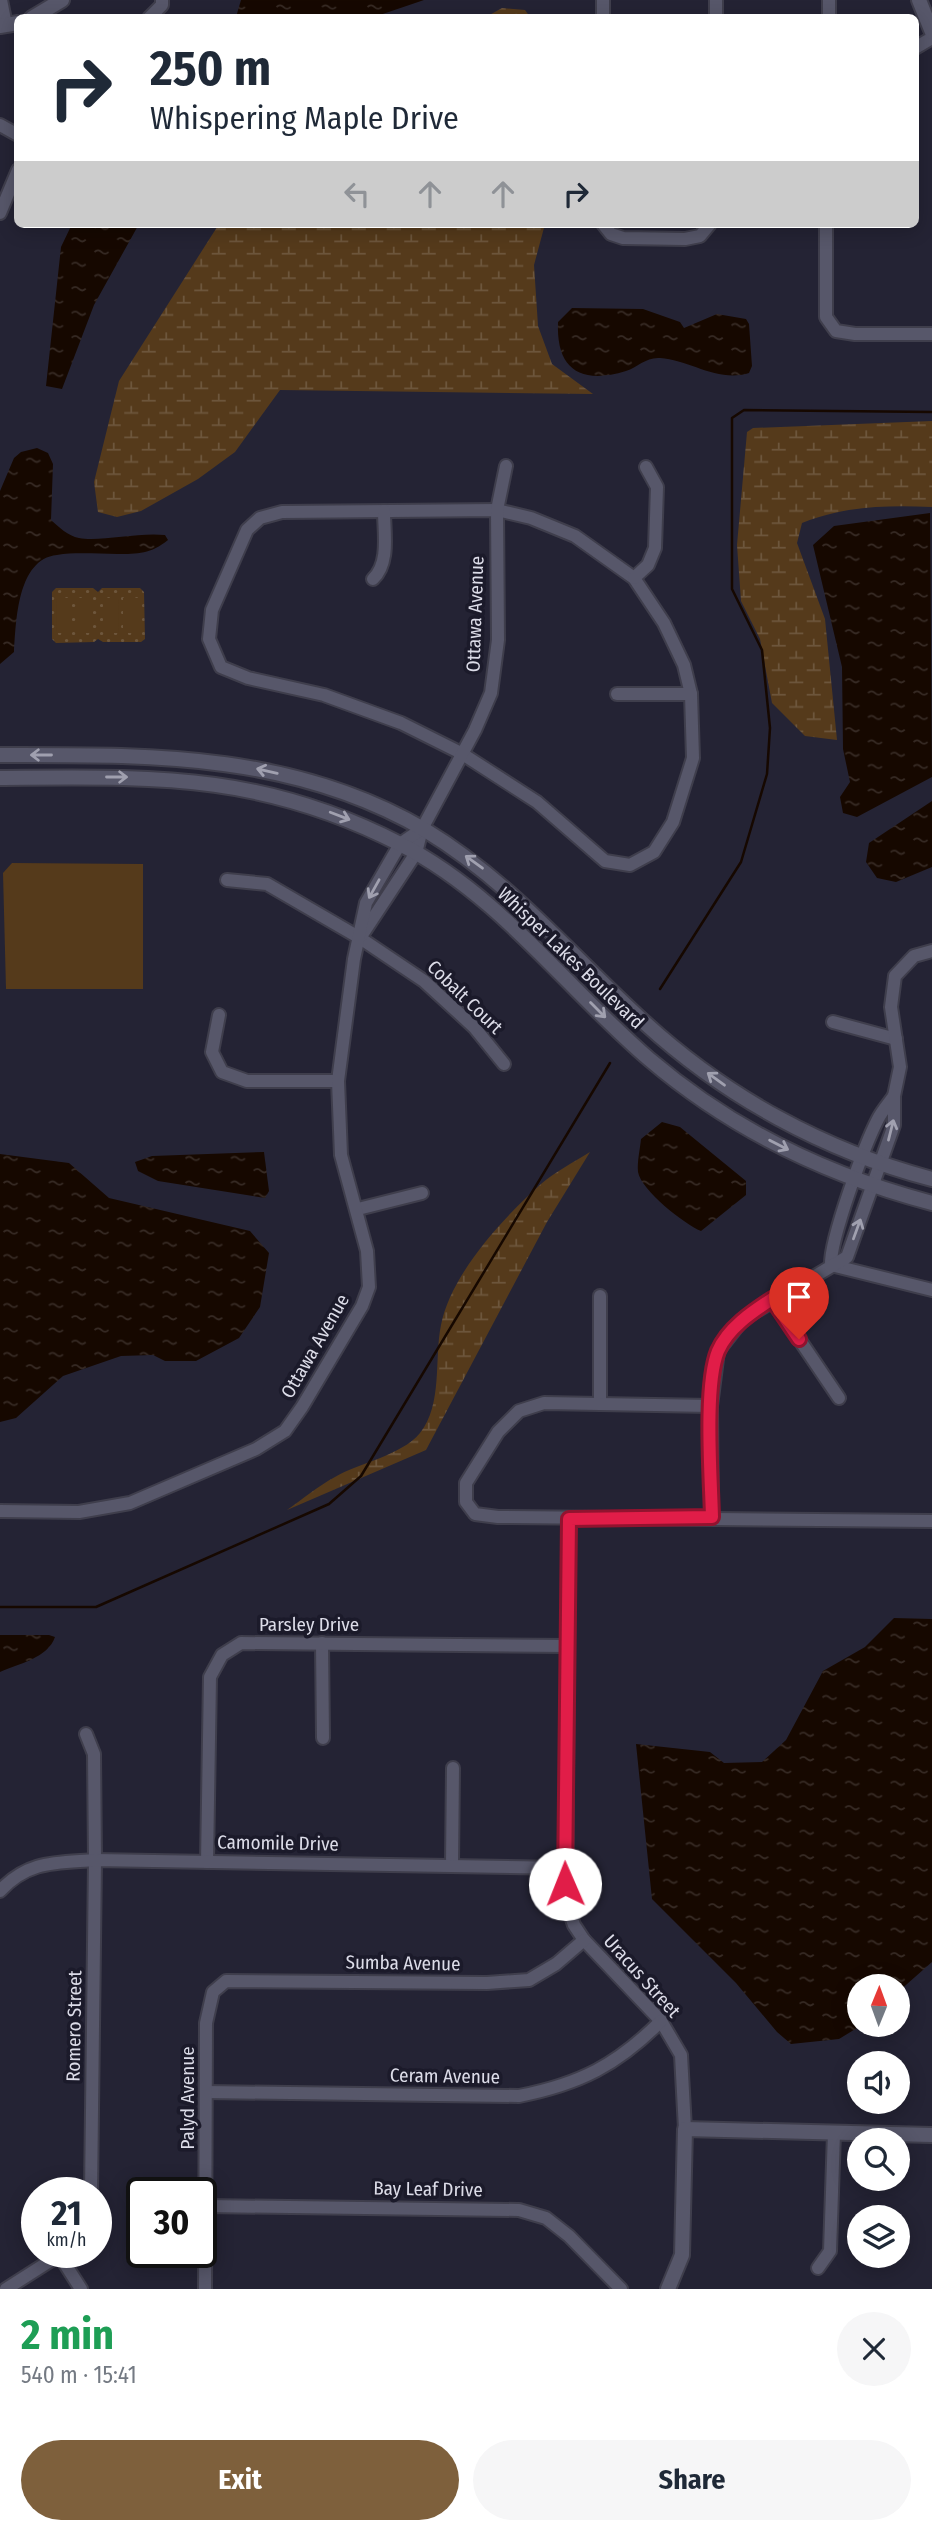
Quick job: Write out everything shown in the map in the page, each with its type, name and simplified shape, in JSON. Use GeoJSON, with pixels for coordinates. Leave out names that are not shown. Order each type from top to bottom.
{"type":"FeatureCollection","features":[{"type":"Feature","properties":{"kind":"street"},"geometry":{"type":"LineString","coordinates":[[1,0],[8,25]]}},
{"type":"Feature","properties":{"kind":"street"},"geometry":{"type":"LineString","coordinates":[[39,14],[62,0]]}},
{"type":"Feature","properties":{"kind":"street"},"geometry":{"type":"LineString","coordinates":[[153,14],[162,5],[162,0]]}},
{"type":"Feature","properties":{"kind":"street"},"geometry":{"type":"LineString","coordinates":[[919,0],[932,32]]}},
{"type":"Feature","properties":{"kind":"street"},"geometry":{"type":"LineString","coordinates":[[0,213],[14,180]]}},
{"type":"Feature","properties":{"kind":"street"},"geometry":{"type":"LineString","coordinates":[[607,228],[623,238],[700,236],[707,228]]}},
{"type":"Feature","properties":{"kind":"street"},"geometry":{"type":"LineString","coordinates":[[826,228],[826,317],[836,331],[855,334],[932,334]]}},
{"type":"Feature","properties":{"kind":"street","name":"Ottawa Avenue"},"geometry":{"type":"LineString","coordinates":[[360,938],[416,853],[422,829],[475,730],[491,693],[498,640],[497,510],[506,466]]}},
{"type":"Feature","properties":{"kind":"street"},"geometry":{"type":"LineString","coordinates":[[634,578],[648,565],[655,548],[657,487],[646,467]]}},
{"type":"Feature","properties":{"kind":"street"},"geometry":{"type":"LineString","coordinates":[[497,510],[531,518],[575,536],[634,578],[664,623],[684,665],[691,694],[693,758],[673,822],[654,852],[630,865],[605,861],[537,802],[461,753],[401,723],[337,699],[248,678],[221,667],[209,639],[212,610],[247,530],[260,518],[282,512],[497,510]]}},
{"type":"Feature","properties":{"kind":"street"},"geometry":{"type":"LineString","coordinates":[[373,579],[384,560],[384,512]]}},
{"type":"Feature","properties":{"kind":"street"},"geometry":{"type":"LineString","coordinates":[[617,694],[691,694]]}},
{"type":"Feature","properties":{"kind":"street","name":"Whisper Lakes Boulevard"},"geometry":{"type":"LineString","coordinates":[[0,755],[155,755],[238,764],[296,778],[362,800],[422,829],[504,886],[644,1023],[693,1063],[747,1101],[802,1132],[881,1164],[932,1179]]}},
{"type":"Feature","properties":{"kind":"street"},"geometry":{"type":"LineString","coordinates":[[83,777],[85,755]]}},
{"type":"Feature","properties":{"kind":"street","name":"Whisper Lakes Boulevard"},"geometry":{"type":"LineString","coordinates":[[0,778],[168,778],[248,788],[320,809],[401,844],[486,902],[649,1059],[700,1098],[747,1129],[855,1180],[932,1203]]}},
{"type":"Feature","properties":{"kind":"street","name":"Ottawa Avenue"},"geometry":{"type":"LineString","coordinates":[[0,1511],[79,1512],[130,1503],[256,1450],[285,1431],[362,1306],[369,1287],[367,1251],[358,1209],[341,1155],[338,1081],[354,959],[366,903],[401,844],[422,829]]}},
{"type":"Feature","properties":{"kind":"street","name":"Cobalt Court"},"geometry":{"type":"LineString","coordinates":[[227,880],[267,884],[360,938],[424,981],[474,1027],[503,1064]]}},
{"type":"Feature","properties":{"kind":"street"},"geometry":{"type":"LineString","coordinates":[[712,1517],[710,1406],[718,1351],[743,1318],[847,1257],[894,1125],[894,1096],[900,1067],[891,1007],[895,976],[914,956],[932,951]]}},
{"type":"Feature","properties":{"kind":"street"},"geometry":{"type":"LineString","coordinates":[[219,1015],[212,1052],[222,1072],[247,1081],[338,1081]]}},
{"type":"Feature","properties":{"kind":"street"},"geometry":{"type":"LineString","coordinates":[[833,1022],[896,1039]]}},
{"type":"Feature","properties":{"kind":"street"},"geometry":{"type":"LineString","coordinates":[[831,1265],[831,1251],[878,1118],[894,1096]]}},
{"type":"Feature","properties":{"kind":"street"},"geometry":{"type":"LineString","coordinates":[[358,1209],[422,1193]]}},
{"type":"Feature","properties":{"kind":"street"},"geometry":{"type":"LineString","coordinates":[[831,1265],[932,1290]]}},
{"type":"Feature","properties":{"kind":"street"},"geometry":{"type":"LineString","coordinates":[[600,1296],[600,1403]]}},
{"type":"Feature","properties":{"kind":"street"},"geometry":{"type":"LineString","coordinates":[[772,1299],[839,1398]]}},
{"type":"Feature","properties":{"kind":"street"},"geometry":{"type":"LineString","coordinates":[[710,1406],[544,1403],[519,1411],[498,1432],[466,1483],[466,1503],[475,1514],[569,1519],[712,1517],[932,1521]]}},
{"type":"Feature","properties":{"kind":"street","name":"Uracus Street"},"geometry":{"type":"LineString","coordinates":[[569,1519],[564,1868],[566,1901],[574,1925],[584,1940],[661,2021],[681,2055],[685,2129],[682,2255],[668,2289]]}},
{"type":"Feature","properties":{"kind":"street","name":"Parsley Drive"},"geometry":{"type":"LineString","coordinates":[[207,1861],[210,1677],[222,1655],[240,1643],[568,1646]]}},
{"type":"Feature","properties":{"kind":"street"},"geometry":{"type":"LineString","coordinates":[[322,1643],[323,1738]]}},
{"type":"Feature","properties":{"kind":"street","name":"Romero Street"},"geometry":{"type":"LineString","coordinates":[[86,1734],[94,1754],[90,2177]]}},
{"type":"Feature","properties":{"kind":"street"},"geometry":{"type":"LineString","coordinates":[[452,1865],[453,1768]]}},
{"type":"Feature","properties":{"kind":"street","name":"Camomile Drive"},"geometry":{"type":"LineString","coordinates":[[0,1891],[9,1881],[38,1864],[95,1860],[564,1868]]}},
{"type":"Feature","properties":{"kind":"street","name":"Sumba Avenue"},"geometry":{"type":"LineString","coordinates":[[213,1992],[226,1981],[487,1983],[529,1980],[556,1964],[584,1940]]}},
{"type":"Feature","properties":{"kind":"street","name":"Palyd Avenue"},"geometry":{"type":"LineString","coordinates":[[205,2177],[206,2023],[213,1992]]}},
{"type":"Feature","properties":{"kind":"street","name":"Ceram Avenue"},"geometry":{"type":"LineString","coordinates":[[206,2092],[519,2096],[561,2088],[604,2068],[643,2039],[661,2021]]}},
{"type":"Feature","properties":{"kind":"street"},"geometry":{"type":"LineString","coordinates":[[685,2129],[932,2135]]}},
{"type":"Feature","properties":{"kind":"street"},"geometry":{"type":"LineString","coordinates":[[818,2268],[830,2251],[834,2133]]}},
{"type":"Feature","properties":{"kind":"street","name":"Bay Leaf Drive"},"geometry":{"type":"LineString","coordinates":[[217,2206],[519,2210],[545,2218],[569,2236],[621,2289]]}},
{"type":"Feature","properties":{"kind":"street"},"geometry":{"type":"LineString","coordinates":[[6,2289],[40,2268]]}},
{"type":"Feature","properties":{"kind":"street"},"geometry":{"type":"LineString","coordinates":[[70,2268],[81,2289]]}},
{"type":"Feature","properties":{"kind":"street","name":"Palyd Avenue"},"geometry":{"type":"LineString","coordinates":[[205,2268],[205,2289]]}},
{"type":"Feature","properties":{"kind":"green space"},"geometry":{"type":"Polygon","coordinates":[[[502,8],[525,10],[528,14],[491,14],[502,8]]]}},
{"type":"Feature","properties":{"kind":"green space"},"geometry":{"type":"Polygon","coordinates":[[[216,228],[544,228],[534,265],[538,326],[552,364],[593,394],[280,390],[235,452],[198,479],[141,511],[117,517],[98,512],[94,482],[119,381],[216,228]]]}},
{"type":"Feature","properties":{"kind":"green space"},"geometry":{"type":"Polygon","coordinates":[[[932,421],[932,507],[866,508],[834,513],[802,523],[797,543],[825,619],[837,740],[805,736],[772,703],[760,639],[741,601],[737,545],[747,432],[753,428],[932,421]]]}},
{"type":"Feature","properties":{"kind":"green space"},"geometry":{"type":"Polygon","coordinates":[[[56,588],[93,588],[98,592],[102,588],[140,588],[144,592],[145,639],[141,642],[103,642],[98,639],[94,642],[56,643],[52,639],[52,592],[56,588]]]}},
{"type":"Feature","properties":{"kind":"green space"},"geometry":{"type":"Polygon","coordinates":[[[56,598],[72,598],[72,633],[57,633],[56,598]]]}},
{"type":"Feature","properties":{"kind":"green space"},"geometry":{"type":"Polygon","coordinates":[[[77,598],[93,598],[93,633],[77,633],[77,598]]]}},
{"type":"Feature","properties":{"kind":"green space"},"geometry":{"type":"Polygon","coordinates":[[[103,598],[118,598],[119,633],[103,633],[103,598]]]}},
{"type":"Feature","properties":{"kind":"green space"},"geometry":{"type":"Polygon","coordinates":[[[123,598],[139,598],[139,633],[123,633],[123,598]]]}},
{"type":"Feature","properties":{"kind":"green space"},"geometry":{"type":"Polygon","coordinates":[[[12,863],[143,864],[143,989],[6,989],[3,873],[12,863]]]}},
{"type":"Feature","properties":{"kind":"green space"},"geometry":{"type":"Polygon","coordinates":[[[590,1152],[547,1222],[426,1450],[287,1510],[344,1472],[402,1448],[420,1433],[432,1409],[435,1395],[441,1325],[447,1306],[467,1267],[495,1230],[526,1198],[552,1175],[590,1152]]]}},
{"type":"Feature","properties":{"kind":"water"},"geometry":{"type":"Polygon","coordinates":[[[241,0],[424,0],[383,14],[237,14],[241,0]]]}},
{"type":"Feature","properties":{"kind":"water"},"geometry":{"type":"Polygon","coordinates":[[[70,228],[137,228],[94,305],[62,389],[46,386],[61,247],[70,228]]]}},
{"type":"Feature","properties":{"kind":"water"},"geometry":{"type":"Polygon","coordinates":[[[572,308],[643,309],[680,322],[684,328],[717,314],[746,319],[749,324],[752,366],[749,373],[726,375],[655,358],[610,375],[584,374],[567,362],[558,338],[558,322],[572,308]]]}},
{"type":"Feature","properties":{"kind":"water"},"geometry":{"type":"Polygon","coordinates":[[[37,448],[48,453],[53,464],[51,520],[64,531],[75,537],[88,539],[154,534],[165,535],[168,540],[150,551],[138,553],[72,554],[44,559],[26,580],[18,609],[14,652],[0,664],[0,491],[14,458],[21,452],[37,448]]]}},
{"type":"Feature","properties":{"kind":"water"},"geometry":{"type":"Polygon","coordinates":[[[930,513],[932,777],[857,817],[843,813],[840,797],[850,782],[843,749],[842,667],[813,545],[834,526],[930,513]]]}},
{"type":"Feature","properties":{"kind":"water"},"geometry":{"type":"Polygon","coordinates":[[[932,801],[932,867],[896,882],[877,878],[866,862],[869,843],[932,801]]]}},
{"type":"Feature","properties":{"kind":"water"},"geometry":{"type":"Polygon","coordinates":[[[662,1122],[680,1127],[746,1181],[746,1195],[701,1231],[664,1206],[647,1188],[638,1172],[641,1139],[662,1122]]]}},
{"type":"Feature","properties":{"kind":"water"},"geometry":{"type":"Polygon","coordinates":[[[264,1152],[269,1191],[265,1198],[158,1181],[138,1171],[135,1162],[152,1156],[264,1152]]]}},
{"type":"Feature","properties":{"kind":"water"},"geometry":{"type":"Polygon","coordinates":[[[0,1154],[69,1163],[109,1198],[250,1231],[269,1253],[260,1307],[239,1338],[196,1361],[165,1361],[153,1355],[121,1356],[63,1376],[16,1418],[0,1422],[0,1154]]]}},
{"type":"Feature","properties":{"kind":"water"},"geometry":{"type":"Polygon","coordinates":[[[894,1618],[932,1619],[932,1962],[910,1981],[910,1974],[847,1974],[847,2034],[839,2039],[791,2044],[777,2032],[736,1983],[652,1899],[636,1744],[710,1752],[724,1763],[762,1762],[786,1740],[823,1671],[865,1647],[894,1618]]]}},
{"type":"Feature","properties":{"kind":"water"},"geometry":{"type":"Polygon","coordinates":[[[0,1635],[55,1637],[39,1655],[0,1672],[0,1635]]]}},
{"type":"Feature","properties":{"kind":"waterway"},"geometry":{"type":"LineString","coordinates":[[660,989],[741,862],[767,774],[770,728],[762,650],[732,589],[732,418],[744,410],[932,412]]}},
{"type":"Feature","properties":{"kind":"waterway"},"geometry":{"type":"LineString","coordinates":[[0,1607],[96,1607],[329,1504],[361,1476],[610,1063]]}},
{"type":"Feature","properties":{"kind":"route"},"geometry":{"type":"LineString","coordinates":[[565,1884],[569,1519],[712,1517],[710,1406],[718,1351],[743,1318],[772,1299],[799,1339]]}}]}
